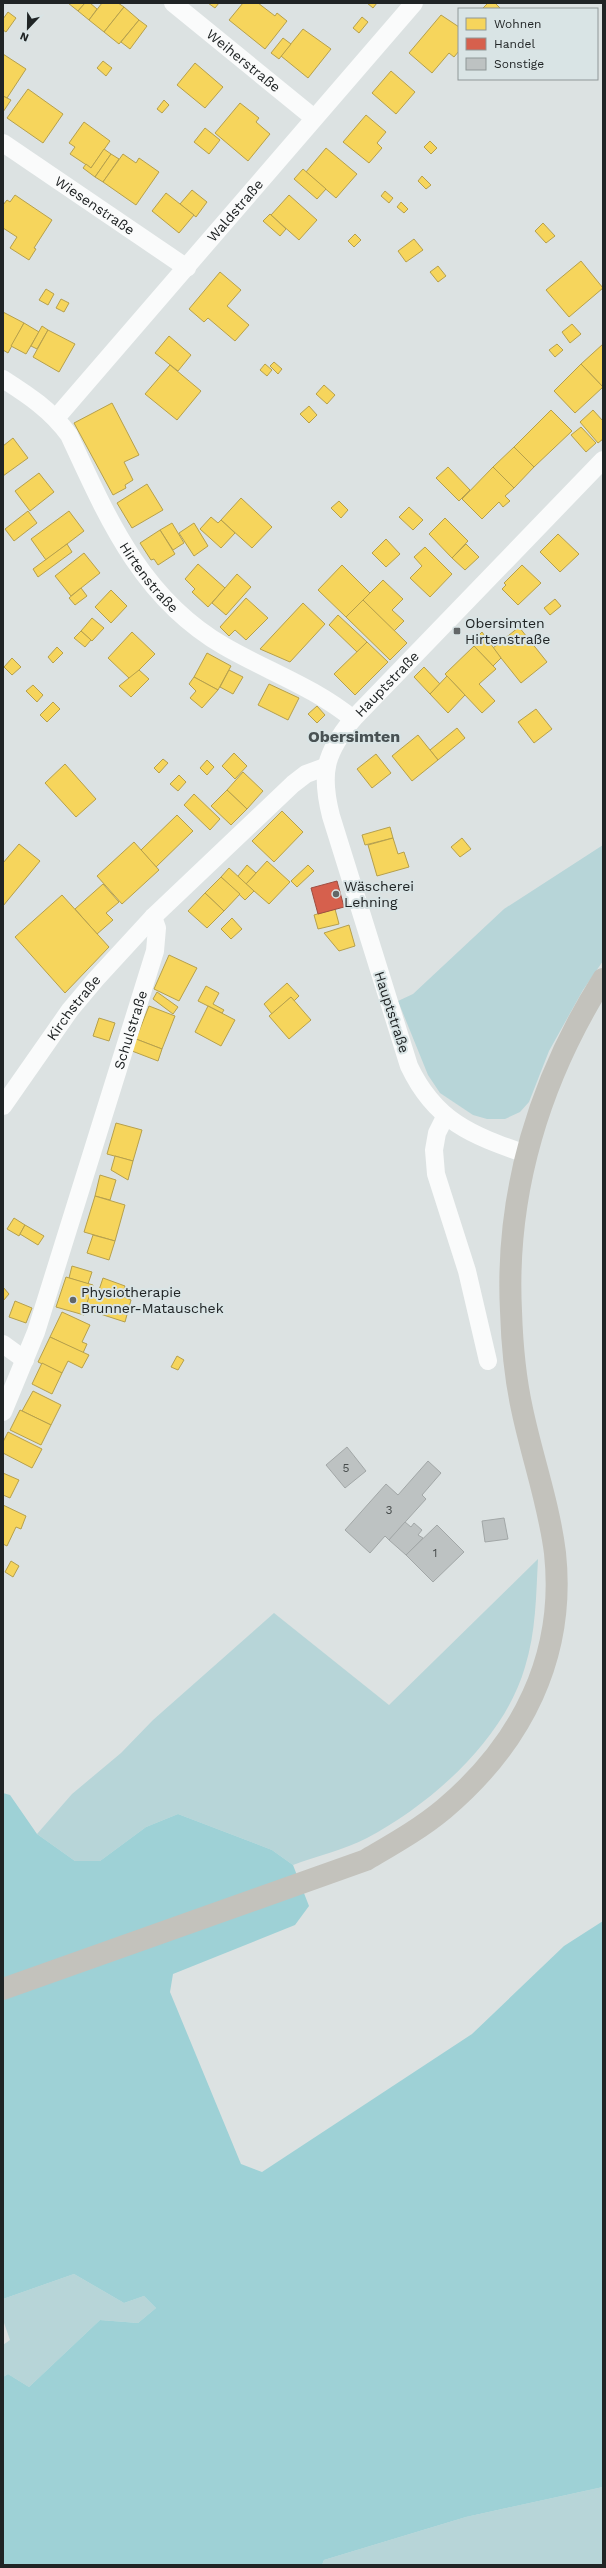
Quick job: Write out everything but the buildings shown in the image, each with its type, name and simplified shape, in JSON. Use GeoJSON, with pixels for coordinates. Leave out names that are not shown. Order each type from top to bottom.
{"type":"FeatureCollection","features":[{"type":"Feature","properties":{"kind":"main road"},"geometry":{"type":"LineString","coordinates":[[3,1989],[366,1860],[412,1833],[444,1809],[498,1756],[515,1731],[540,1678],[555,1619],[557,1597],[555,1553],[546,1503],[521,1407],[511,1313],[512,1240],[526,1154],[538,1114],[576,1023],[603,979]]}},
{"type":"Feature","properties":{"kind":"street","name":"Weiherstraße"},"geometry":{"type":"LineString","coordinates":[[173,3],[314,118]]}},
{"type":"Feature","properties":{"kind":"street","name":"Waldstraße"},"geometry":{"type":"LineString","coordinates":[[56,418],[187,268],[414,3]]}},
{"type":"Feature","properties":{"kind":"street","name":"Wiesenstraße"},"geometry":{"type":"LineString","coordinates":[[3,143],[187,268]]}},
{"type":"Feature","properties":{"kind":"street","name":"Hirtenstraße"},"geometry":{"type":"LineString","coordinates":[[3,379],[41,404],[56,418],[69,435],[131,558],[170,606],[192,626],[223,646],[316,693],[353,719]]}},
{"type":"Feature","properties":{"kind":"street","name":"Hauptstraße"},"geometry":{"type":"LineString","coordinates":[[526,1154],[477,1137],[445,1117],[418,1086],[409,1066],[331,816],[325,793],[325,767],[341,734],[353,719],[603,460]]}},
{"type":"Feature","properties":{"kind":"street"},"geometry":{"type":"LineString","coordinates":[[153,917],[293,784],[306,774],[325,767]]}},
{"type":"Feature","properties":{"kind":"street","name":"Kirchstraße"},"geometry":{"type":"LineString","coordinates":[[3,1106],[70,1010],[153,917]]}},
{"type":"Feature","properties":{"kind":"street","name":"Schulstraße"},"geometry":{"type":"LineString","coordinates":[[3,1412],[25,1360],[56,1271],[155,950],[157,928],[153,917]]}},
{"type":"Feature","properties":{"kind":"street"},"geometry":{"type":"LineString","coordinates":[[445,1117],[437,1133],[434,1150],[436,1174],[467,1271],[488,1361]]}},
{"type":"Feature","properties":{"kind":"street"},"geometry":{"type":"LineString","coordinates":[[3,1344],[25,1360]]}},
{"type":"Feature","properties":{"kind":"shaded area"},"geometry":{"type":"Polygon","coordinates":[[[603,845],[603,961],[583,990],[549,1051],[529,1102],[520,1112],[505,1119],[487,1119],[473,1115],[440,1093],[428,1075],[398,1001],[413,994],[504,909],[603,845]]]}},
{"type":"Feature","properties":{"kind":"shaded area"},"geometry":{"type":"Polygon","coordinates":[[[538,1559],[535,1614],[529,1654],[515,1694],[500,1720],[483,1744],[440,1788],[416,1807],[367,1838],[349,1846],[293,1865],[272,1850],[178,1814],[146,1827],[100,1861],[75,1861],[37,1834],[72,1794],[121,1753],[153,1720],[274,1613],[389,1705],[538,1559]]]}},
{"type":"Feature","properties":{"kind":"shaded area"},"geometry":{"type":"Polygon","coordinates":[[[3,1793],[10,1795],[37,1834],[75,1861],[100,1861],[146,1827],[178,1814],[272,1850],[293,1865],[309,1906],[295,1925],[173,1974],[170,1992],[241,2164],[262,2172],[472,2034],[564,1946],[603,1921],[603,2487],[466,2517],[324,2560],[322,2565],[3,2565],[3,2377],[8,2374],[29,2387],[100,2320],[138,2323],[156,2308],[144,2296],[124,2303],[74,2274],[3,2299],[3,1793]]]}},
{"type":"Feature","properties":{"kind":"shaded area"},"geometry":{"type":"Polygon","coordinates":[[[74,2274],[124,2303],[144,2296],[156,2308],[138,2323],[100,2320],[29,2387],[8,2374],[3,2377],[3,2345],[10,2340],[3,2320],[3,2299],[74,2274]]]}},
{"type":"Feature","properties":{"kind":"shaded area"},"geometry":{"type":"Polygon","coordinates":[[[603,2487],[603,2565],[322,2565],[324,2560],[466,2517],[603,2487]]]}},
{"type":"Feature","properties":{"kind":"place","name":"Obersimten Hirtenstraße"},"geometry":{"type":"Point","coordinates":[457,631]}},
{"type":"Feature","properties":{"kind":"place","name":"Wäscherei Lehning"},"geometry":{"type":"Point","coordinates":[336,894]}},
{"type":"Feature","properties":{"kind":"place","name":"Physiotherapie Brunner-Matauschek"},"geometry":{"type":"Point","coordinates":[73,1300]}},
{"type":"Feature","properties":{"kind":"district","name":"Obersimten"},"geometry":{"type":"Point","coordinates":[354,736]}}]}
